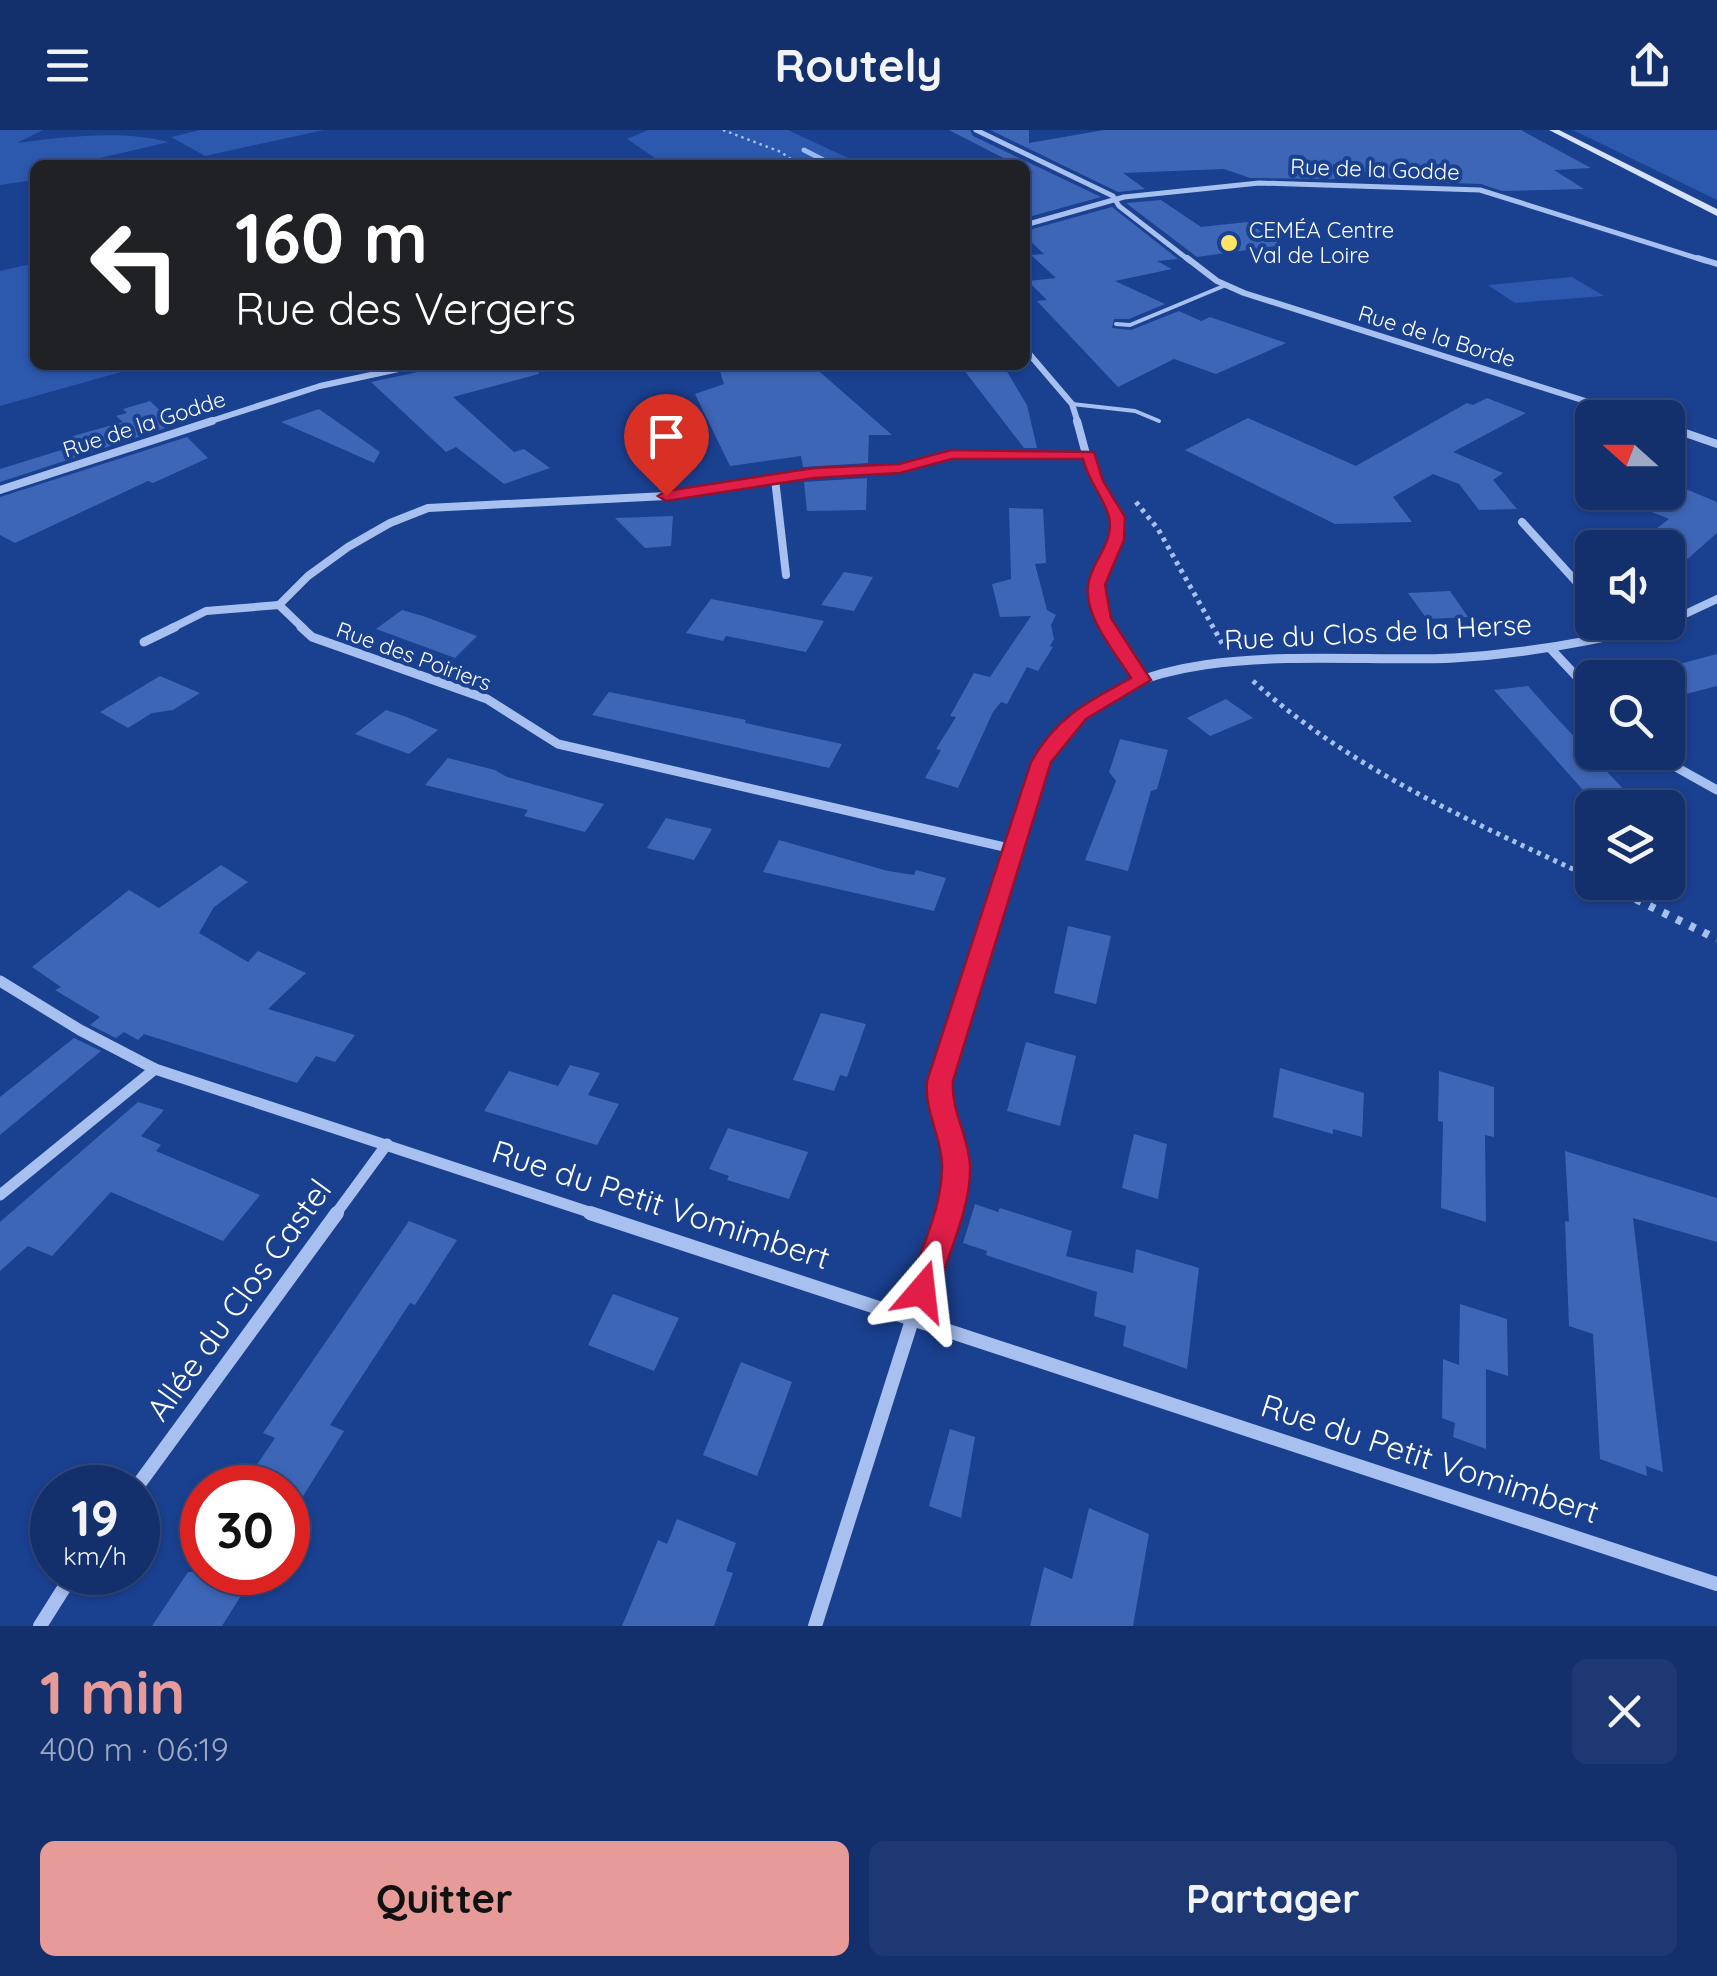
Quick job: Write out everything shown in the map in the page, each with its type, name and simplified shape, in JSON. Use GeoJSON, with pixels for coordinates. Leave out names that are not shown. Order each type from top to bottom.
{"type":"FeatureCollection","features":[{"type":"Feature","properties":{"kind":"main road"},"geometry":{"type":"LineString","coordinates":[[1553,130],[1717,213]]}},
{"type":"Feature","properties":{"kind":"street","name":"Rue de la Borde"},"geometry":{"type":"LineString","coordinates":[[976,130],[1114,196],[1114,201],[1226,286],[1581,400]]}},
{"type":"Feature","properties":{"kind":"street","name":"Rue de la Godde"},"geometry":{"type":"LineString","coordinates":[[1030,224],[1124,197],[1259,183],[1480,190],[1717,264]]}},
{"type":"Feature","properties":{"kind":"street"},"geometry":{"type":"LineString","coordinates":[[1030,355],[1072,404],[1096,481],[1119,527],[1097,585],[1102,618],[1142,680]]}},
{"type":"Feature","properties":{"kind":"street","name":"Rue de la Godde"},"geometry":{"type":"LineString","coordinates":[[0,490],[252,406],[394,370]]}},
{"type":"Feature","properties":{"kind":"street"},"geometry":{"type":"LineString","coordinates":[[1685,433],[1717,444]]}},
{"type":"Feature","properties":{"kind":"street"},"geometry":{"type":"LineString","coordinates":[[144,642],[206,612],[279,604],[316,567],[417,511],[666,496],[775,479],[900,468],[951,454],[1089,455]]}},
{"type":"Feature","properties":{"kind":"street"},"geometry":{"type":"LineString","coordinates":[[775,479],[786,575]]}},
{"type":"Feature","properties":{"kind":"street"},"geometry":{"type":"LineString","coordinates":[[1522,522],[1575,580]]}},
{"type":"Feature","properties":{"kind":"street","name":"Rue du Clos de la Herse"},"geometry":{"type":"LineString","coordinates":[[1685,613],[1717,598]]}},
{"type":"Feature","properties":{"kind":"street","name":"Rue des Poiriers"},"geometry":{"type":"LineString","coordinates":[[279,604],[312,637],[487,698],[558,744],[1013,849]]}},
{"type":"Feature","properties":{"kind":"street","name":"Rue du Clos de la Herse"},"geometry":{"type":"LineString","coordinates":[[815,1626],[955,1185],[956,1160],[938,1100],[940,1081],[1041,762],[1051,744],[1079,714],[1142,680],[1250,659],[1424,660],[1550,648],[1585,640]]}},
{"type":"Feature","properties":{"kind":"street"},"geometry":{"type":"LineString","coordinates":[[1550,648],[1575,675]]}},
{"type":"Feature","properties":{"kind":"street"},"geometry":{"type":"LineString","coordinates":[[1682,770],[1717,790]]}},
{"type":"Feature","properties":{"kind":"street","name":"Rue du Petit Vomimbert"},"geometry":{"type":"LineString","coordinates":[[0,980],[80,1030],[155,1068],[1717,1584]]}},
{"type":"Feature","properties":{"kind":"street"},"geometry":{"type":"LineString","coordinates":[[0,1195],[155,1068]]}},
{"type":"Feature","properties":{"kind":"street","name":"Allée du Clos Castel"},"geometry":{"type":"LineString","coordinates":[[153,1465],[387,1144]]}},
{"type":"Feature","properties":{"kind":"street"},"geometry":{"type":"LineString","coordinates":[[40,1626],[60,1595]]}},
{"type":"Feature","properties":{"kind":"lane"},"geometry":{"type":"LineString","coordinates":[[1116,324],[1130,325],[1226,286]]}},
{"type":"Feature","properties":{"kind":"lane"},"geometry":{"type":"LineString","coordinates":[[1072,404],[1135,411],[1159,421]]}},
{"type":"Feature","properties":{"kind":"path"},"geometry":{"type":"LineString","coordinates":[[723,130],[734,138],[784,151],[794,160]]}},
{"type":"Feature","properties":{"kind":"path"},"geometry":{"type":"LineString","coordinates":[[1158,529],[1230,655]]}},
{"type":"Feature","properties":{"kind":"path"},"geometry":{"type":"LineString","coordinates":[[1250,678],[1324,737],[1416,792],[1575,870]]}},
{"type":"Feature","properties":{"kind":"path"},"geometry":{"type":"LineString","coordinates":[[1638,900],[1717,939]]}},
{"type":"Feature","properties":{"kind":"shaded area"},"geometry":{"type":"Polygon","coordinates":[[[0,130],[43,130],[17,143],[114,135],[169,142],[92,160],[30,160],[30,181],[0,185],[0,130]]]}},
{"type":"Feature","properties":{"kind":"shaded area"},"geometry":{"type":"Polygon","coordinates":[[[200,130],[324,130],[205,156],[171,137],[200,130]]]}},
{"type":"Feature","properties":{"kind":"shaded area"},"geometry":{"type":"Polygon","coordinates":[[[648,130],[788,130],[852,160],[658,160],[627,139],[648,130]]]}},
{"type":"Feature","properties":{"kind":"shaded area"},"geometry":{"type":"Polygon","coordinates":[[[1573,130],[1717,130],[1717,200],[1573,130]]]}},
{"type":"Feature","properties":{"kind":"shaded area"},"geometry":{"type":"Polygon","coordinates":[[[30,264],[30,370],[128,370],[0,406],[0,271],[30,264]]]}},
{"type":"Feature","properties":{"kind":"shaded area"},"geometry":{"type":"Polygon","coordinates":[[[1572,277],[1604,296],[1515,303],[1488,285],[1572,277]]]}},
{"type":"Feature","properties":{"kind":"building"},"geometry":{"type":"Polygon","coordinates":[[[949,130],[970,130],[973,136],[1023,160],[1007,160],[949,130]]]}},
{"type":"Feature","properties":{"kind":"building"},"geometry":{"type":"Polygon","coordinates":[[[990,130],[1029,130],[1029,143],[1104,130],[1521,130],[1591,168],[1554,170],[1584,189],[1502,191],[1481,184],[1423,182],[1418,173],[1401,181],[1333,164],[1335,179],[1250,178],[1224,169],[1123,173],[1145,189],[1118,192],[990,130]]]}},
{"type":"Feature","properties":{"kind":"building"},"geometry":{"type":"Polygon","coordinates":[[[1030,163],[1101,197],[1030,217],[1030,163]]]}},
{"type":"Feature","properties":{"kind":"building"},"geometry":{"type":"Polygon","coordinates":[[[1161,200],[1201,227],[1247,222],[1282,245],[1197,257],[1126,203],[1161,200]]]}},
{"type":"Feature","properties":{"kind":"building"},"geometry":{"type":"Polygon","coordinates":[[[1112,207],[1178,259],[1157,261],[1172,269],[1115,281],[1165,304],[1129,319],[1114,319],[1112,328],[1131,330],[1179,311],[1201,321],[1210,317],[1286,343],[1216,374],[1174,359],[1118,387],[1037,301],[1047,300],[1030,281],[1056,278],[1031,255],[1044,254],[1030,241],[1030,230],[1112,207]]]}},
{"type":"Feature","properties":{"kind":"building"},"geometry":{"type":"Polygon","coordinates":[[[539,370],[539,374],[453,397],[514,452],[524,449],[550,468],[504,484],[456,447],[446,452],[371,382],[418,372],[539,370]]]}},
{"type":"Feature","properties":{"kind":"building"},"geometry":{"type":"Polygon","coordinates":[[[720,370],[818,370],[892,435],[869,435],[868,463],[803,467],[801,456],[730,466],[695,394],[724,384],[720,370]]]}},
{"type":"Feature","properties":{"kind":"building"},"geometry":{"type":"Polygon","coordinates":[[[964,370],[1006,370],[1027,405],[1037,448],[1024,448],[964,370]]]}},
{"type":"Feature","properties":{"kind":"building"},"geometry":{"type":"Polygon","coordinates":[[[1487,398],[1526,413],[1453,452],[1503,473],[1493,480],[1517,509],[1479,510],[1459,484],[1433,474],[1393,497],[1412,522],[1335,524],[1185,450],[1248,418],[1356,466],[1467,403],[1473,405],[1487,398]]]}},
{"type":"Feature","properties":{"kind":"building"},"geometry":{"type":"Polygon","coordinates":[[[150,401],[175,425],[0,482],[0,469],[71,447],[66,438],[123,422],[116,416],[127,413],[123,409],[150,401]]]}},
{"type":"Feature","properties":{"kind":"building"},"geometry":{"type":"Polygon","coordinates":[[[319,409],[380,452],[374,463],[281,422],[319,409]]]}},
{"type":"Feature","properties":{"kind":"building"},"geometry":{"type":"Polygon","coordinates":[[[187,437],[208,458],[153,483],[148,481],[15,543],[0,535],[0,497],[187,437]]]}},
{"type":"Feature","properties":{"kind":"building"},"geometry":{"type":"Polygon","coordinates":[[[867,478],[866,510],[807,511],[804,482],[867,478]]]}},
{"type":"Feature","properties":{"kind":"building"},"geometry":{"type":"Polygon","coordinates":[[[1685,489],[1717,502],[1717,533],[1685,561],[1685,530],[1655,530],[1669,519],[1647,510],[1685,510],[1685,489]]]}},
{"type":"Feature","properties":{"kind":"building"},"geometry":{"type":"Polygon","coordinates":[[[1009,508],[1043,509],[1046,563],[1035,564],[1047,610],[1056,615],[1051,625],[1053,647],[1038,671],[1027,667],[1007,704],[1001,702],[993,712],[958,788],[925,778],[941,750],[936,749],[956,717],[950,716],[974,673],[990,677],[1031,616],[1000,617],[992,584],[1011,579],[1009,508]]]}},
{"type":"Feature","properties":{"kind":"building"},"geometry":{"type":"Polygon","coordinates":[[[673,516],[671,546],[645,548],[615,518],[673,516]]]}},
{"type":"Feature","properties":{"kind":"building"},"geometry":{"type":"Polygon","coordinates":[[[844,572],[873,577],[854,611],[821,605],[844,572]]]}},
{"type":"Feature","properties":{"kind":"building"},"geometry":{"type":"Polygon","coordinates":[[[1450,591],[1468,617],[1427,619],[1408,593],[1450,591]]]}},
{"type":"Feature","properties":{"kind":"building"},"geometry":{"type":"Polygon","coordinates":[[[711,599],[824,621],[806,652],[726,636],[723,641],[686,633],[711,599]]]}},
{"type":"Feature","properties":{"kind":"building"},"geometry":{"type":"Polygon","coordinates":[[[402,610],[477,636],[455,658],[376,629],[402,610]]]}},
{"type":"Feature","properties":{"kind":"building"},"geometry":{"type":"Polygon","coordinates":[[[1717,654],[1717,686],[1686,694],[1685,662],[1717,654]]]}},
{"type":"Feature","properties":{"kind":"building"},"geometry":{"type":"Polygon","coordinates":[[[160,676],[200,693],[173,710],[152,713],[128,728],[100,712],[160,676]]]}},
{"type":"Feature","properties":{"kind":"building"},"geometry":{"type":"Polygon","coordinates":[[[1528,686],[1575,737],[1575,770],[1606,770],[1624,790],[1583,790],[1494,690],[1528,686]]]}},
{"type":"Feature","properties":{"kind":"building"},"geometry":{"type":"Polygon","coordinates":[[[609,692],[842,744],[829,768],[592,715],[609,692]]]}},
{"type":"Feature","properties":{"kind":"building"},"geometry":{"type":"Polygon","coordinates":[[[1226,699],[1253,718],[1210,736],[1187,718],[1226,699]]]}},
{"type":"Feature","properties":{"kind":"building"},"geometry":{"type":"Polygon","coordinates":[[[386,710],[438,730],[409,754],[355,734],[386,710]]]}},
{"type":"Feature","properties":{"kind":"building"},"geometry":{"type":"Polygon","coordinates":[[[1120,739],[1168,750],[1157,789],[1151,791],[1128,871],[1085,860],[1116,781],[1109,772],[1120,739]]]}},
{"type":"Feature","properties":{"kind":"building"},"geometry":{"type":"Polygon","coordinates":[[[448,758],[604,804],[585,832],[524,816],[528,810],[425,785],[448,758]]]}},
{"type":"Feature","properties":{"kind":"building"},"geometry":{"type":"Polygon","coordinates":[[[666,818],[712,829],[694,860],[647,848],[666,818]]]}},
{"type":"Feature","properties":{"kind":"building"},"geometry":{"type":"Polygon","coordinates":[[[779,840],[888,871],[914,875],[916,870],[946,878],[934,911],[763,872],[779,840]]]}},
{"type":"Feature","properties":{"kind":"building"},"geometry":{"type":"Polygon","coordinates":[[[221,865],[248,882],[214,907],[199,933],[248,962],[258,951],[306,973],[268,1009],[355,1035],[335,1062],[316,1056],[297,1083],[144,1034],[138,1040],[124,1032],[116,1038],[90,1025],[100,1017],[55,990],[61,987],[32,967],[129,890],[159,908],[221,865]]]}},
{"type":"Feature","properties":{"kind":"building"},"geometry":{"type":"Polygon","coordinates":[[[1068,926],[1111,936],[1096,1004],[1054,993],[1068,926]]]}},
{"type":"Feature","properties":{"kind":"building"},"geometry":{"type":"Polygon","coordinates":[[[821,1013],[866,1024],[847,1077],[840,1075],[834,1091],[793,1080],[821,1013]]]}},
{"type":"Feature","properties":{"kind":"building"},"geometry":{"type":"Polygon","coordinates":[[[74,1038],[101,1051],[0,1135],[0,1097],[74,1038]]]}},
{"type":"Feature","properties":{"kind":"building"},"geometry":{"type":"Polygon","coordinates":[[[1026,1042],[1076,1056],[1060,1126],[1007,1111],[1026,1042]]]}},
{"type":"Feature","properties":{"kind":"building"},"geometry":{"type":"Polygon","coordinates":[[[570,1065],[600,1073],[588,1095],[619,1104],[597,1145],[484,1111],[509,1071],[558,1086],[570,1065]]]}},
{"type":"Feature","properties":{"kind":"building"},"geometry":{"type":"Polygon","coordinates":[[[1280,1068],[1364,1093],[1362,1137],[1333,1129],[1333,1134],[1273,1117],[1280,1068]]]}},
{"type":"Feature","properties":{"kind":"building"},"geometry":{"type":"Polygon","coordinates":[[[1439,1071],[1494,1087],[1494,1137],[1485,1135],[1486,1222],[1441,1208],[1443,1122],[1438,1121],[1439,1071]]]}},
{"type":"Feature","properties":{"kind":"building"},"geometry":{"type":"Polygon","coordinates":[[[138,1102],[164,1110],[141,1136],[161,1145],[156,1151],[260,1195],[223,1241],[111,1192],[52,1256],[28,1246],[0,1271],[0,1222],[138,1102]]]}},
{"type":"Feature","properties":{"kind":"building"},"geometry":{"type":"Polygon","coordinates":[[[728,1128],[808,1152],[789,1199],[727,1180],[729,1176],[709,1169],[728,1128]]]}},
{"type":"Feature","properties":{"kind":"building"},"geometry":{"type":"Polygon","coordinates":[[[1134,1134],[1167,1144],[1158,1199],[1122,1188],[1134,1134]]]}},
{"type":"Feature","properties":{"kind":"building"},"geometry":{"type":"Polygon","coordinates":[[[1565,1151],[1717,1198],[1717,1242],[1633,1218],[1663,1472],[1646,1466],[1647,1476],[1600,1459],[1593,1334],[1569,1326],[1565,1151]]]}},
{"type":"Feature","properties":{"kind":"building"},"geometry":{"type":"Polygon","coordinates":[[[975,1204],[1072,1231],[1066,1256],[1133,1273],[1136,1249],[1199,1268],[1187,1369],[1123,1346],[1126,1326],[1094,1316],[1097,1292],[986,1255],[987,1251],[963,1243],[975,1204]]]}},
{"type":"Feature","properties":{"kind":"building"},"geometry":{"type":"Polygon","coordinates":[[[409,1221],[457,1240],[415,1305],[410,1303],[330,1425],[344,1431],[310,1485],[310,1465],[257,1465],[275,1438],[263,1433],[409,1221]]]}},
{"type":"Feature","properties":{"kind":"building"},"geometry":{"type":"Polygon","coordinates":[[[613,1294],[679,1318],[654,1371],[588,1345],[613,1294]]]}},
{"type":"Feature","properties":{"kind":"building"},"geometry":{"type":"Polygon","coordinates":[[[1460,1304],[1507,1319],[1508,1376],[1486,1369],[1486,1449],[1453,1437],[1455,1423],[1442,1418],[1443,1359],[1459,1365],[1460,1304]]]}},
{"type":"Feature","properties":{"kind":"building"},"geometry":{"type":"Polygon","coordinates":[[[741,1362],[792,1382],[757,1476],[703,1455],[741,1362]]]}},
{"type":"Feature","properties":{"kind":"building"},"geometry":{"type":"Polygon","coordinates":[[[950,1429],[975,1437],[961,1518],[929,1506],[950,1429]]]}},
{"type":"Feature","properties":{"kind":"building"},"geometry":{"type":"Polygon","coordinates":[[[1089,1508],[1149,1534],[1133,1626],[1030,1626],[1044,1567],[1072,1579],[1089,1508]]]}},
{"type":"Feature","properties":{"kind":"building"},"geometry":{"type":"Polygon","coordinates":[[[677,1519],[736,1543],[726,1571],[733,1573],[714,1626],[622,1626],[658,1540],[667,1544],[677,1519]]]}},
{"type":"Feature","properties":{"kind":"building"},"geometry":{"type":"Polygon","coordinates":[[[180,1584],[180,1595],[242,1595],[222,1626],[152,1626],[180,1584]]]}},
{"type":"Feature","properties":{"kind":"waterway"},"geometry":{"type":"LineString","coordinates":[[804,150],[823,160]]}},
{"type":"Feature","properties":{"kind":"place","name":"CEMÉA Centre Val de Loire"},"geometry":{"type":"Point","coordinates":[1229,243]}},
{"type":"Feature","properties":{"kind":"route"},"geometry":{"type":"LineString","coordinates":[[666,496],[814,473],[916,466],[951,454],[1089,455],[1096,481],[1117,517],[1116,540],[1097,585],[1102,618],[1142,680],[1079,714],[1051,744],[1041,762],[940,1081],[938,1100],[956,1160],[955,1185],[922,1291]]}}]}
